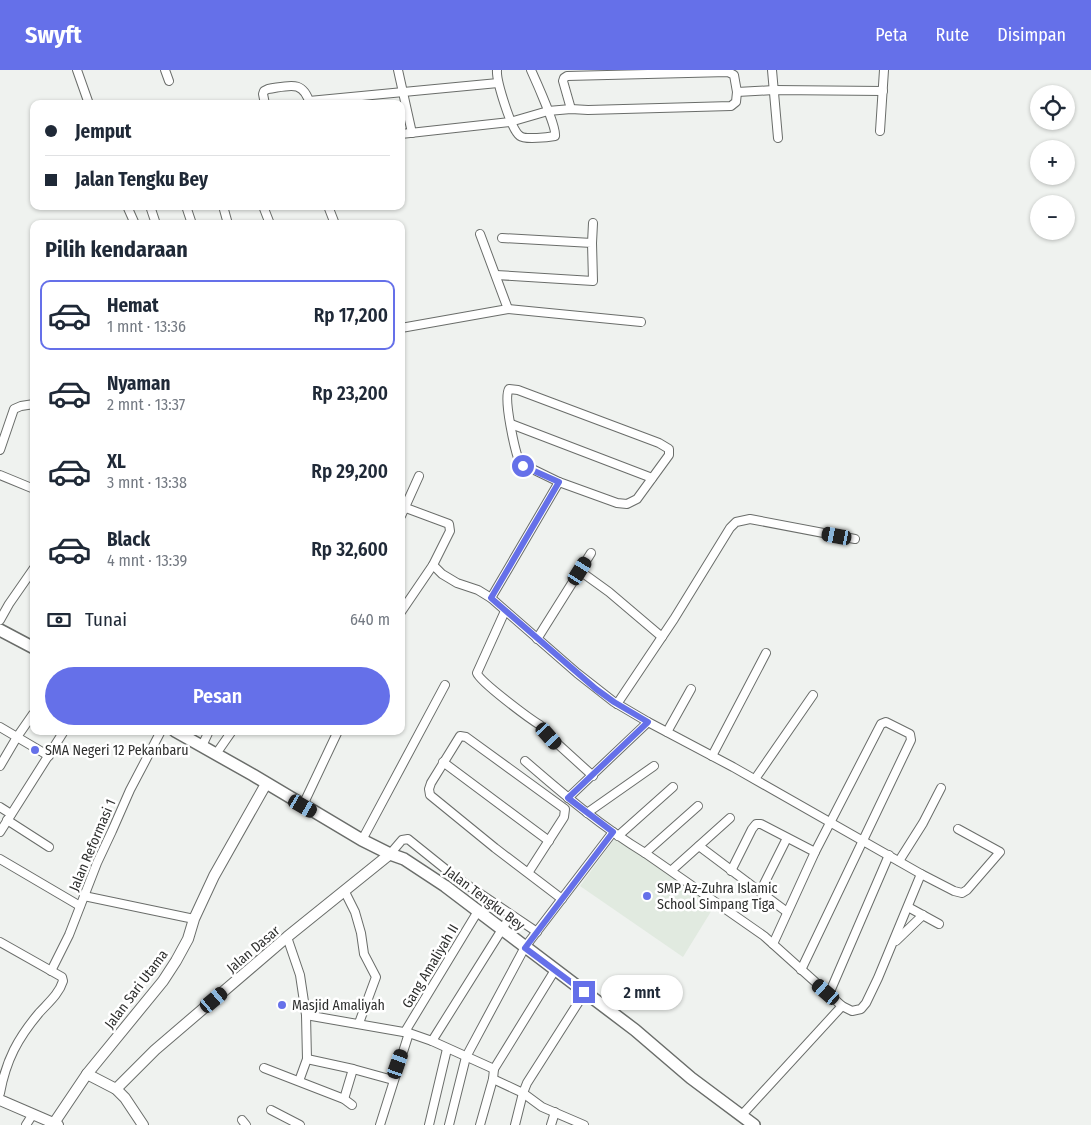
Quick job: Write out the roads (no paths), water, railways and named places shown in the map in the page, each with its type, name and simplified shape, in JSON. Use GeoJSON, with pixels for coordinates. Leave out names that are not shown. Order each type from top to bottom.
{"type":"FeatureCollection","features":[{"type":"Feature","properties":{"kind":"main road"},"geometry":{"type":"LineString","coordinates":[[0,630],[30,646]]}},
{"type":"Feature","properties":{"kind":"main road","name":"Jalan Tengku Bey"},"geometry":{"type":"LineString","coordinates":[[182,735],[362,840],[404,859],[445,886],[635,1030],[691,1078],[754,1125]]}},
{"type":"Feature","properties":{"kind":"street"},"geometry":{"type":"LineString","coordinates":[[77,70],[88,100]]}},
{"type":"Feature","properties":{"kind":"street"},"geometry":{"type":"LineString","coordinates":[[165,70],[169,81]]}},
{"type":"Feature","properties":{"kind":"street"},"geometry":{"type":"LineString","coordinates":[[398,70],[404,100]]}},
{"type":"Feature","properties":{"kind":"street"},"geometry":{"type":"LineString","coordinates":[[497,70],[498,83],[510,122],[518,134],[523,138],[555,136],[556,132],[531,70]]}},
{"type":"Feature","properties":{"kind":"street"},"geometry":{"type":"LineString","coordinates":[[772,70],[778,138]]}},
{"type":"Feature","properties":{"kind":"street"},"geometry":{"type":"LineString","coordinates":[[880,131],[884,70]]}},
{"type":"Feature","properties":{"kind":"street"},"geometry":{"type":"LineString","coordinates":[[405,134],[510,122],[548,111],[571,109],[668,109],[731,106],[736,102],[738,92],[734,75],[728,72],[567,76],[563,81],[571,109]]}},
{"type":"Feature","properties":{"kind":"street"},"geometry":{"type":"LineString","coordinates":[[328,100],[402,91],[498,83]]}},
{"type":"Feature","properties":{"kind":"street"},"geometry":{"type":"LineString","coordinates":[[264,100],[264,91],[289,86],[302,87],[309,100]]}},
{"type":"Feature","properties":{"kind":"street"},"geometry":{"type":"LineString","coordinates":[[738,92],[774,90],[883,91]]}},
{"type":"Feature","properties":{"kind":"street"},"geometry":{"type":"LineString","coordinates":[[405,104],[412,134]]}},
{"type":"Feature","properties":{"kind":"street"},"geometry":{"type":"LineString","coordinates":[[496,275],[593,281],[593,223]]}},
{"type":"Feature","properties":{"kind":"street"},"geometry":{"type":"LineString","coordinates":[[480,234],[508,309]]}},
{"type":"Feature","properties":{"kind":"street"},"geometry":{"type":"LineString","coordinates":[[502,238],[592,243]]}},
{"type":"Feature","properties":{"kind":"street"},"geometry":{"type":"LineString","coordinates":[[405,327],[508,309],[641,322]]}},
{"type":"Feature","properties":{"kind":"street"},"geometry":{"type":"LineString","coordinates":[[512,388],[667,448],[670,452],[668,456],[652,478],[636,499],[627,504],[617,503],[559,482],[520,463],[506,393],[512,388]]}},
{"type":"Feature","properties":{"kind":"street"},"geometry":{"type":"LineString","coordinates":[[0,450],[14,410],[21,406],[30,405]]}},
{"type":"Feature","properties":{"kind":"street"},"geometry":{"type":"LineString","coordinates":[[511,424],[652,478]]}},
{"type":"Feature","properties":{"kind":"street"},"geometry":{"type":"LineString","coordinates":[[0,475],[30,487]]}},
{"type":"Feature","properties":{"kind":"street"},"geometry":{"type":"LineString","coordinates":[[405,599],[433,565],[450,531],[450,526],[444,522],[406,508],[418,476]]}},
{"type":"Feature","properties":{"kind":"street"},"geometry":{"type":"LineString","coordinates":[[491,598],[559,482]]}},
{"type":"Feature","properties":{"kind":"street"},"geometry":{"type":"LineString","coordinates":[[617,704],[662,637],[730,528],[736,522],[750,519],[855,539]]}},
{"type":"Feature","properties":{"kind":"street"},"geometry":{"type":"LineString","coordinates":[[537,639],[591,553]]}},
{"type":"Feature","properties":{"kind":"street"},"geometry":{"type":"LineString","coordinates":[[433,565],[442,574],[457,583],[478,590],[491,598],[596,689],[617,704],[921,874],[954,891],[962,893],[967,890],[1000,852],[958,829]]}},
{"type":"Feature","properties":{"kind":"street"},"geometry":{"type":"LineString","coordinates":[[580,571],[609,592],[662,637]]}},
{"type":"Feature","properties":{"kind":"street"},"geometry":{"type":"LineString","coordinates":[[0,620],[30,574]]}},
{"type":"Feature","properties":{"kind":"street"},"geometry":{"type":"LineString","coordinates":[[505,610],[476,673],[491,688],[540,725]]}},
{"type":"Feature","properties":{"kind":"street"},"geometry":{"type":"LineString","coordinates":[[712,756],[766,653]]}},
{"type":"Feature","properties":{"kind":"street"},"geometry":{"type":"LineString","coordinates":[[362,840],[445,685]]}},
{"type":"Feature","properties":{"kind":"street"},"geometry":{"type":"LineString","coordinates":[[667,732],[690,689]]}},
{"type":"Feature","properties":{"kind":"street"},"geometry":{"type":"LineString","coordinates":[[755,780],[812,695]]}},
{"type":"Feature","properties":{"kind":"street"},"geometry":{"type":"LineString","coordinates":[[0,766],[30,718]]}},
{"type":"Feature","properties":{"kind":"street"},"geometry":{"type":"LineString","coordinates":[[568,798],[648,722]]}},
{"type":"Feature","properties":{"kind":"street"},"geometry":{"type":"LineString","coordinates":[[773,944],[815,852],[881,724],[886,722],[910,734],[911,740],[802,970]]}},
{"type":"Feature","properties":{"kind":"street"},"geometry":{"type":"LineString","coordinates":[[0,727],[49,756]]}},
{"type":"Feature","properties":{"kind":"street"},"geometry":{"type":"LineString","coordinates":[[0,832],[62,735]]}},
{"type":"Feature","properties":{"kind":"street","name":"Jalan Reformasi 1"},"geometry":{"type":"LineString","coordinates":[[51,971],[69,935],[127,798],[159,735]]}},
{"type":"Feature","properties":{"kind":"street"},"geometry":{"type":"LineString","coordinates":[[202,746],[207,735]]}},
{"type":"Feature","properties":{"kind":"street"},"geometry":{"type":"LineString","coordinates":[[216,754],[229,735]]}},
{"type":"Feature","properties":{"kind":"street"},"geometry":{"type":"LineString","coordinates":[[303,806],[336,735]]}},
{"type":"Feature","properties":{"kind":"street"},"geometry":{"type":"LineString","coordinates":[[528,872],[566,811],[462,735],[458,737],[443,762],[429,789],[430,795],[562,899]]}},
{"type":"Feature","properties":{"kind":"street"},"geometry":{"type":"LineString","coordinates":[[549,736],[593,776]]}},
{"type":"Feature","properties":{"kind":"street"},"geometry":{"type":"LineString","coordinates":[[525,761],[587,813],[672,870],[773,944],[842,1006],[852,1011],[860,1009],[866,1003],[893,945],[921,874]]}},
{"type":"Feature","properties":{"kind":"street"},"geometry":{"type":"LineString","coordinates":[[443,762],[549,841]]}},
{"type":"Feature","properties":{"kind":"street"},"geometry":{"type":"LineString","coordinates":[[587,813],[654,766]]}},
{"type":"Feature","properties":{"kind":"street","name":"Jalan Sari Utama"},"geometry":{"type":"LineString","coordinates":[[56,1124],[87,1074],[163,981],[176,961],[188,939],[194,919],[214,876],[266,784]]}},
{"type":"Feature","properties":{"kind":"street"},"geometry":{"type":"LineString","coordinates":[[449,1125],[466,1057],[525,948],[562,899],[616,834],[673,787]]}},
{"type":"Feature","properties":{"kind":"street"},"geometry":{"type":"LineString","coordinates":[[899,861],[923,823],[941,788]]}},
{"type":"Feature","properties":{"kind":"street"},"geometry":{"type":"LineString","coordinates":[[645,853],[698,806]]}},
{"type":"Feature","properties":{"kind":"street"},"geometry":{"type":"LineString","coordinates":[[0,807],[9,817],[49,847]]}},
{"type":"Feature","properties":{"kind":"street"},"geometry":{"type":"LineString","coordinates":[[672,870],[730,818]]}},
{"type":"Feature","properties":{"kind":"street"},"geometry":{"type":"LineString","coordinates":[[732,871],[756,824],[815,852]]}},
{"type":"Feature","properties":{"kind":"street"},"geometry":{"type":"LineString","coordinates":[[760,892],[787,838]]}},
{"type":"Feature","properties":{"kind":"street"},"geometry":{"type":"LineString","coordinates":[[390,854],[402,840],[408,839],[454,876],[537,932]]}},
{"type":"Feature","properties":{"kind":"street"},"geometry":{"type":"LineString","coordinates":[[699,846],[787,912]]}},
{"type":"Feature","properties":{"kind":"street","name":"Jalan Dasar"},"geometry":{"type":"LineString","coordinates":[[116,1090],[155,1050],[287,937],[390,854]]}},
{"type":"Feature","properties":{"kind":"street"},"geometry":{"type":"LineString","coordinates":[[829,994],[889,856]]}},
{"type":"Feature","properties":{"kind":"street"},"geometry":{"type":"LineString","coordinates":[[0,859],[80,906]]}},
{"type":"Feature","properties":{"kind":"street"},"geometry":{"type":"LineString","coordinates":[[345,892],[355,912],[364,954],[376,977],[359,1023]]}},
{"type":"Feature","properties":{"kind":"street"},"geometry":{"type":"LineString","coordinates":[[84,896],[194,919]]}},
{"type":"Feature","properties":{"kind":"street"},"geometry":{"type":"LineString","coordinates":[[908,907],[939,924]]}},
{"type":"Feature","properties":{"kind":"street","name":"Gang Amaliyah II"},"geometry":{"type":"LineString","coordinates":[[409,1033],[406,1030],[478,911]]}},
{"type":"Feature","properties":{"kind":"street"},"geometry":{"type":"LineString","coordinates":[[432,1041],[511,914]]}},
{"type":"Feature","properties":{"kind":"street"},"geometry":{"type":"LineString","coordinates":[[893,945],[922,915]]}},
{"type":"Feature","properties":{"kind":"street"},"geometry":{"type":"LineString","coordinates":[[287,937],[300,975],[306,1015],[306,1059],[299,1081]]}},
{"type":"Feature","properties":{"kind":"street"},"geometry":{"type":"LineString","coordinates":[[0,942],[62,977],[63,982],[58,992],[24,1031],[13,1049],[6,1065],[0,1093]]}},
{"type":"Feature","properties":{"kind":"street"},"geometry":{"type":"LineString","coordinates":[[480,1125],[494,1069],[555,970]]}},
{"type":"Feature","properties":{"kind":"street"},"geometry":{"type":"LineString","coordinates":[[515,1125],[527,1083],[584,992]]}},
{"type":"Feature","properties":{"kind":"street"},"geometry":{"type":"LineString","coordinates":[[741,1116],[842,1006]]}},
{"type":"Feature","properties":{"kind":"street"},"geometry":{"type":"LineString","coordinates":[[306,1015],[409,1033],[432,1041],[494,1069]]}},
{"type":"Feature","properties":{"kind":"street"},"geometry":{"type":"LineString","coordinates":[[380,1125],[409,1033]]}},
{"type":"Feature","properties":{"kind":"street"},"geometry":{"type":"LineString","coordinates":[[429,1125],[447,1049]]}},
{"type":"Feature","properties":{"kind":"street"},"geometry":{"type":"LineString","coordinates":[[306,1059],[393,1080]]}},
{"type":"Feature","properties":{"kind":"street"},"geometry":{"type":"LineString","coordinates":[[264,1068],[344,1099],[352,1106]]}},
{"type":"Feature","properties":{"kind":"street"},"geometry":{"type":"LineString","coordinates":[[344,1099],[353,1069]]}},
{"type":"Feature","properties":{"kind":"street"},"geometry":{"type":"LineString","coordinates":[[87,1074],[116,1090],[125,1098],[143,1125]]}},
{"type":"Feature","properties":{"kind":"street"},"geometry":{"type":"LineString","coordinates":[[493,1079],[523,1093],[542,1106],[584,1125]]}},
{"type":"Feature","properties":{"kind":"street"},"geometry":{"type":"LineString","coordinates":[[0,1100],[56,1124]]}},
{"type":"Feature","properties":{"kind":"street"},"geometry":{"type":"LineString","coordinates":[[271,1110],[300,1125]]}},
{"type":"Feature","properties":{"kind":"street"},"geometry":{"type":"LineString","coordinates":[[551,1125],[555,1112]]}},
{"type":"Feature","properties":{"kind":"street"},"geometry":{"type":"LineString","coordinates":[[26,1125],[33,1114]]}},
{"type":"Feature","properties":{"kind":"place","name":"SMA Negeri 12 Pekanbaru"},"geometry":{"type":"Point","coordinates":[35,750]}},
{"type":"Feature","properties":{"kind":"place","name":"SMP Az-Zuhra Islamic School Simpang Tiga"},"geometry":{"type":"Point","coordinates":[647,896]}},
{"type":"Feature","properties":{"kind":"place","name":"Masjid Amaliyah"},"geometry":{"type":"Point","coordinates":[282,1005]}}]}
